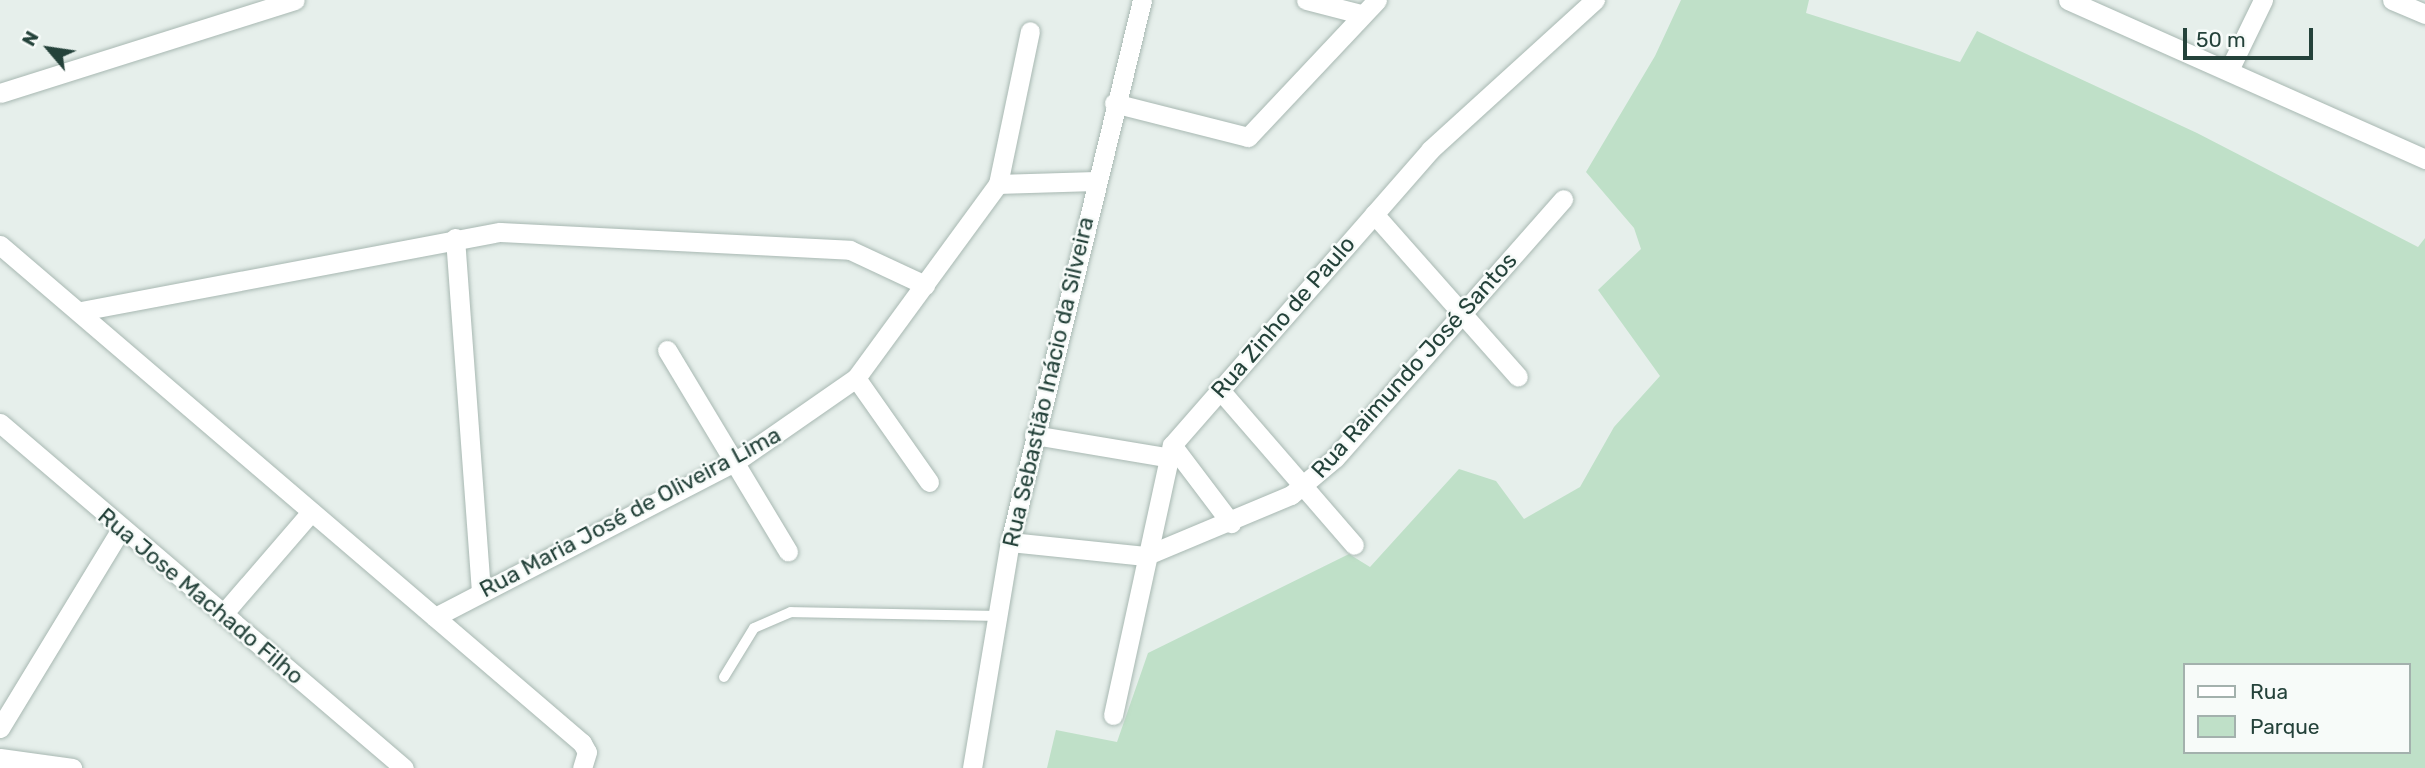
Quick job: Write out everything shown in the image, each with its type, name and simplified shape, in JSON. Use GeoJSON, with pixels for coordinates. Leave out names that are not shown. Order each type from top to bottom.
{"type":"FeatureCollection","features":[{"type":"Feature","properties":{"kind":"street"},"geometry":{"type":"LineString","coordinates":[[0,93],[295,0]]}},
{"type":"Feature","properties":{"kind":"street","name":"Rua Sebastião Inácio da Silveira"},"geometry":{"type":"LineString","coordinates":[[972,768],[994,616],[1010,542],[1094,181],[1142,0]]}},
{"type":"Feature","properties":{"kind":"street"},"geometry":{"type":"LineString","coordinates":[[1306,0],[1361,14]]}},
{"type":"Feature","properties":{"kind":"street"},"geometry":{"type":"LineString","coordinates":[[1114,103],[1248,137],[1377,0]]}},
{"type":"Feature","properties":{"kind":"street","name":"Rua Zinho de Paulo"},"geometry":{"type":"LineString","coordinates":[[1113,715],[1169,451],[1219,389],[1430,150],[1595,0]]}},
{"type":"Feature","properties":{"kind":"street"},"geometry":{"type":"LineString","coordinates":[[2068,0],[2425,159]]}},
{"type":"Feature","properties":{"kind":"street"},"geometry":{"type":"LineString","coordinates":[[2229,70],[2263,0]]}},
{"type":"Feature","properties":{"kind":"street"},"geometry":{"type":"LineString","coordinates":[[2392,0],[2425,15]]}},
{"type":"Feature","properties":{"kind":"street"},"geometry":{"type":"LineString","coordinates":[[1030,31],[998,184],[1094,181]]}},
{"type":"Feature","properties":{"kind":"street","name":"Rua Maria José de Oliveira Lima"},"geometry":{"type":"LineString","coordinates":[[435,617],[738,460],[856,378],[998,184]]}},
{"type":"Feature","properties":{"kind":"street","name":"Rua Raimundo José Santos"},"geometry":{"type":"LineString","coordinates":[[1010,542],[1146,556],[1231,523],[1304,487],[1563,200]]}},
{"type":"Feature","properties":{"kind":"street"},"geometry":{"type":"LineString","coordinates":[[1374,214],[1460,316],[1518,377]]}},
{"type":"Feature","properties":{"kind":"street"},"geometry":{"type":"LineString","coordinates":[[81,312],[455,238],[526,232],[850,250],[925,285]]}},
{"type":"Feature","properties":{"kind":"street"},"geometry":{"type":"LineString","coordinates":[[455,238],[481,591]]}},
{"type":"Feature","properties":{"kind":"street"},"geometry":{"type":"LineString","coordinates":[[0,245],[582,743],[587,751],[582,768]]}},
{"type":"Feature","properties":{"kind":"street"},"geometry":{"type":"LineString","coordinates":[[667,350],[738,460],[788,551]]}},
{"type":"Feature","properties":{"kind":"street"},"geometry":{"type":"LineString","coordinates":[[856,378],[929,482]]}},
{"type":"Feature","properties":{"kind":"street"},"geometry":{"type":"LineString","coordinates":[[1219,389],[1354,545]]}},
{"type":"Feature","properties":{"kind":"street","name":"Rua Jose Machado Filho"},"geometry":{"type":"LineString","coordinates":[[0,423],[404,768]]}},
{"type":"Feature","properties":{"kind":"street"},"geometry":{"type":"LineString","coordinates":[[1034,435],[1169,451],[1231,523]]}},
{"type":"Feature","properties":{"kind":"street"},"geometry":{"type":"LineString","coordinates":[[223,614],[311,512]]}},
{"type":"Feature","properties":{"kind":"street"},"geometry":{"type":"LineString","coordinates":[[0,728],[121,529]]}},
{"type":"Feature","properties":{"kind":"street"},"geometry":{"type":"LineString","coordinates":[[0,758],[72,768]]}},
{"type":"Feature","properties":{"kind":"lane"},"geometry":{"type":"LineString","coordinates":[[724,677],[754,628],[792,612],[994,616]]}},
{"type":"Feature","properties":{"kind":"green space"},"geometry":{"type":"Polygon","coordinates":[[[1681,0],[1809,0],[1806,13],[1960,62],[1977,31],[2197,133],[2418,247],[2425,238],[2425,768],[1047,768],[1056,730],[1117,742],[1148,653],[1349,554],[1370,567],[1459,469],[1496,481],[1524,519],[1580,487],[1614,427],[1660,376],[1598,290],[1641,249],[1634,228],[1586,172],[1655,56],[1681,0]]]}}]}
